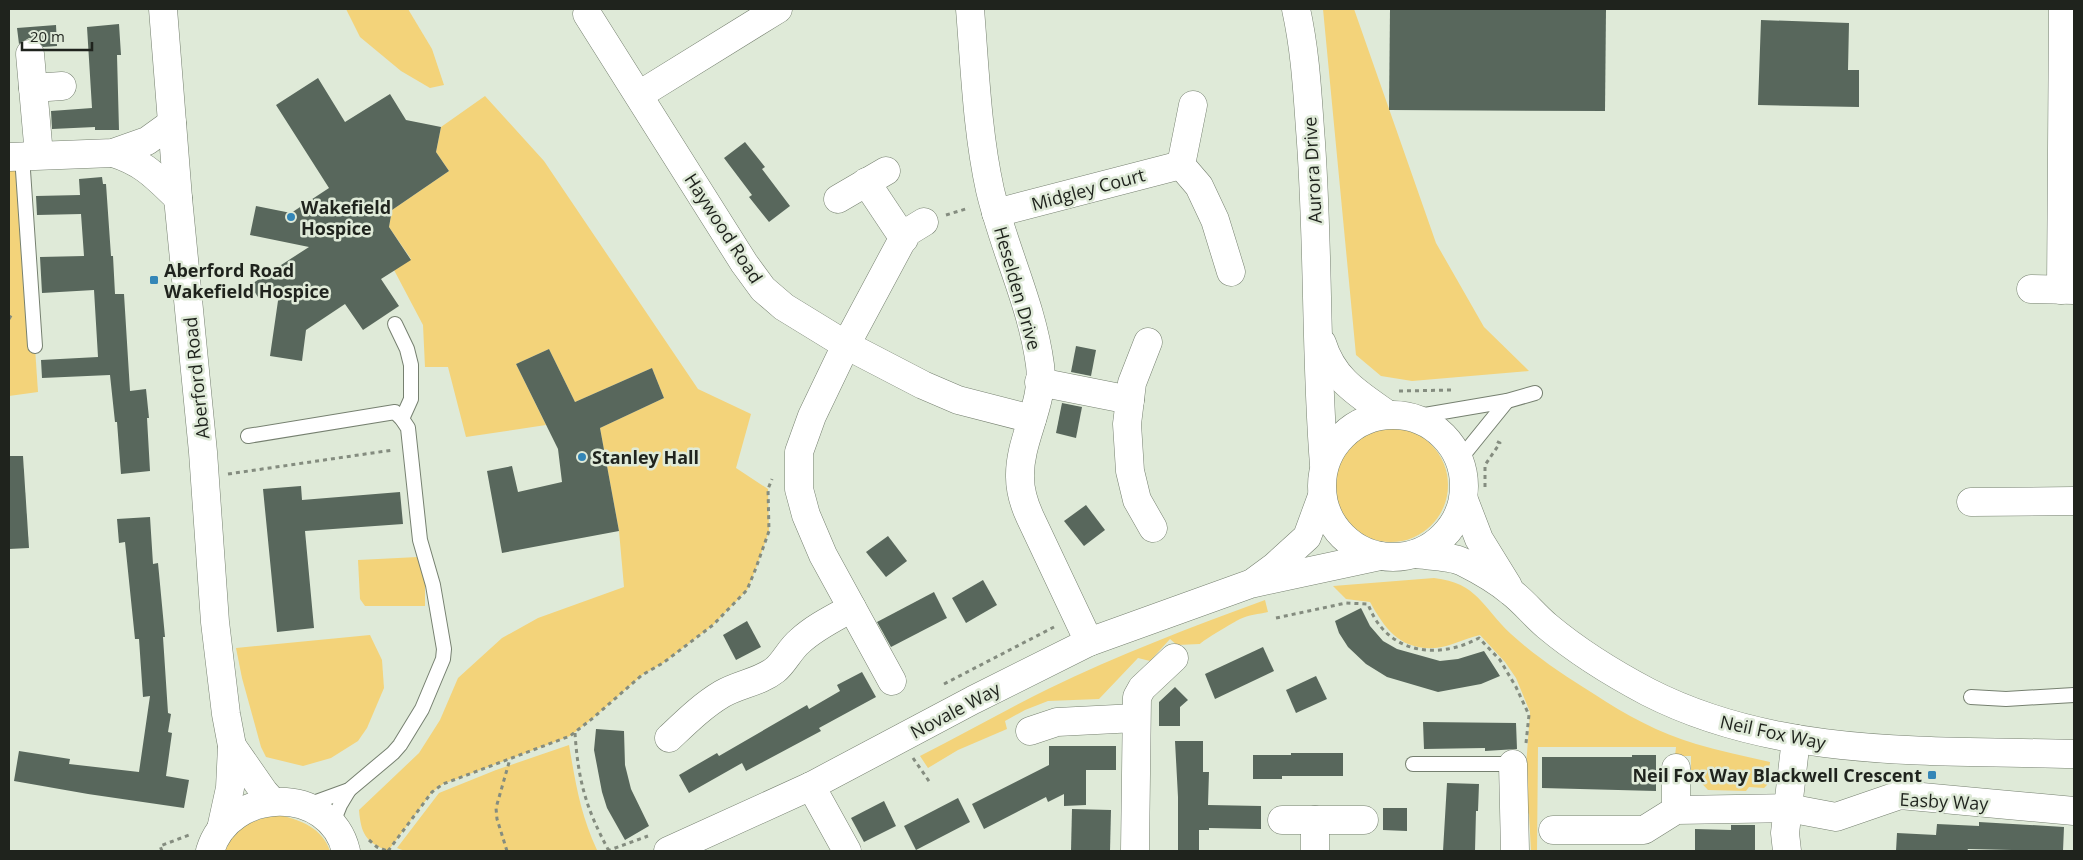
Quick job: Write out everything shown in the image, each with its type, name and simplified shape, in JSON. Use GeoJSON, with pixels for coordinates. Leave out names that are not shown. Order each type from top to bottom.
{"type":"FeatureCollection","features":[{"type":"Feature","properties":{"kind":"street","name":"Aberford Road"},"geometry":{"type":"LineString","coordinates":[[163,9],[178,198],[205,477],[216,632],[232,746],[230,788],[211,844]]}},
{"type":"Feature","properties":{"kind":"street"},"geometry":{"type":"LineString","coordinates":[[640,95],[778,9]]}},
{"type":"Feature","properties":{"kind":"street","name":"Heselden Drive"},"geometry":{"type":"LineString","coordinates":[[970,9],[982,136],[995,207],[1034,328],[1040,368],[1038,397],[1022,457],[1020,476],[1022,497],[1089,642]]}},
{"type":"Feature","properties":{"kind":"street","name":"Aurora Drive"},"geometry":{"type":"LineString","coordinates":[[1296,9],[1304,47],[1313,165],[1319,402],[1324,465]]}},
{"type":"Feature","properties":{"kind":"street"},"geometry":{"type":"LineString","coordinates":[[2031,289],[2067,290],[2062,9]]}},
{"type":"Feature","properties":{"kind":"street","name":"Haywood Road"},"geometry":{"type":"LineString","coordinates":[[587,14],[640,95],[744,264],[763,289],[784,307],[846,345],[923,385],[958,400],[1032,419]]}},
{"type":"Feature","properties":{"kind":"street"},"geometry":{"type":"LineString","coordinates":[[30,54],[33,88],[23,156],[113,153],[146,141],[172,123]]}},
{"type":"Feature","properties":{"kind":"street"},"geometry":{"type":"LineString","coordinates":[[33,88],[62,86]]}},
{"type":"Feature","properties":{"kind":"street"},"geometry":{"type":"LineString","coordinates":[[1193,105],[1181,165],[1199,186],[1215,220],[1230,272]]}},
{"type":"Feature","properties":{"kind":"street"},"geometry":{"type":"LineString","coordinates":[[113,153],[133,160],[150,171],[178,198]]}},
{"type":"Feature","properties":{"kind":"street","name":"Midgley Court"},"geometry":{"type":"LineString","coordinates":[[995,207],[1181,165]]}},
{"type":"Feature","properties":{"kind":"street"},"geometry":{"type":"LineString","coordinates":[[838,199],[876,176],[904,239]]}},
{"type":"Feature","properties":{"kind":"street"},"geometry":{"type":"LineString","coordinates":[[892,681],[823,555],[806,515],[799,489],[799,452],[812,416],[846,345],[906,233],[924,222]]}},
{"type":"Feature","properties":{"kind":"street","name":"Aurora Drive"},"geometry":{"type":"LineString","coordinates":[[1318,332],[1326,355],[1337,374],[1349,387],[1399,408]]}},
{"type":"Feature","properties":{"kind":"street"},"geometry":{"type":"LineString","coordinates":[[1148,342],[1132,383],[1127,424],[1130,471],[1137,500],[1153,528]]}},
{"type":"Feature","properties":{"kind":"street"},"geometry":{"type":"LineString","coordinates":[[1039,382],[1130,400]]}},
{"type":"Feature","properties":{"kind":"street"},"geometry":{"type":"LineString","coordinates":[[1399,408],[1428,423],[1451,443],[1460,459],[1474,494],[1444,536],[1431,547],[1415,554],[1391,557],[1367,553],[1347,540],[1331,522],[1325,510],[1322,496],[1324,465],[1340,438],[1353,426],[1399,408]]}},
{"type":"Feature","properties":{"kind":"street","name":"Neil Fox Way"},"geometry":{"type":"LineString","coordinates":[[1474,494],[1479,539],[1511,592]]}},
{"type":"Feature","properties":{"kind":"street","name":"Novale Way"},"geometry":{"type":"LineString","coordinates":[[1250,584],[1274,567],[1306,537],[1322,496]]}},
{"type":"Feature","properties":{"kind":"street"},"geometry":{"type":"LineString","coordinates":[[1971,502],[2074,501]]}},
{"type":"Feature","properties":{"kind":"street","name":"Neil Fox Way"},"geometry":{"type":"LineString","coordinates":[[1415,554],[1462,561],[1511,592],[1547,626],[1591,660],[1649,692],[1708,718],[1776,736],[1830,744],[1974,752],[2074,754]]}},
{"type":"Feature","properties":{"kind":"street","name":"Novale Way"},"geometry":{"type":"LineString","coordinates":[[668,851],[811,786],[973,700],[1089,642],[1250,584],[1380,556]]}},
{"type":"Feature","properties":{"kind":"street"},"geometry":{"type":"LineString","coordinates":[[669,738],[695,713],[723,694],[766,676],[777,669],[789,652],[800,641],[817,628],[852,608]]}},
{"type":"Feature","properties":{"kind":"street"},"geometry":{"type":"LineString","coordinates":[[1135,851],[1137,697],[1142,688],[1174,658]]}},
{"type":"Feature","properties":{"kind":"street"},"geometry":{"type":"LineString","coordinates":[[1030,731],[1057,722],[1136,718]]}},
{"type":"Feature","properties":{"kind":"street"},"geometry":{"type":"LineString","coordinates":[[1787,851],[1785,833],[1796,739]]}},
{"type":"Feature","properties":{"kind":"street","name":"Aberford Road"},"geometry":{"type":"LineString","coordinates":[[232,746],[250,774],[272,801]]}},
{"type":"Feature","properties":{"kind":"street"},"geometry":{"type":"LineString","coordinates":[[1513,764],[1515,851]]}},
{"type":"Feature","properties":{"kind":"street"},"geometry":{"type":"LineString","coordinates":[[1553,830],[1644,830],[1676,810],[1676,768]]}},
{"type":"Feature","properties":{"kind":"street"},"geometry":{"type":"LineString","coordinates":[[811,786],[847,851]]}},
{"type":"Feature","properties":{"kind":"street","name":"Easby Way"},"geometry":{"type":"LineString","coordinates":[[1676,810],[1788,808],[1836,816],[1900,795],[2074,810]]}},
{"type":"Feature","properties":{"kind":"street"},"geometry":{"type":"LineString","coordinates":[[211,844],[231,818],[244,809],[272,801],[300,804],[317,813],[343,844]]}},
{"type":"Feature","properties":{"kind":"street"},"geometry":{"type":"LineString","coordinates":[[1282,820],[1364,820]]}},
{"type":"Feature","properties":{"kind":"street"},"geometry":{"type":"LineString","coordinates":[[1315,820],[1315,851]]}},
{"type":"Feature","properties":{"kind":"lane"},"geometry":{"type":"LineString","coordinates":[[23,156],[35,346]]}},
{"type":"Feature","properties":{"kind":"lane"},"geometry":{"type":"LineString","coordinates":[[395,324],[408,349],[411,365],[411,399],[402,419]]}},
{"type":"Feature","properties":{"kind":"lane"},"geometry":{"type":"LineString","coordinates":[[1399,408],[1507,401],[1535,393]]}},
{"type":"Feature","properties":{"kind":"lane"},"geometry":{"type":"LineString","coordinates":[[1460,459],[1507,401]]}},
{"type":"Feature","properties":{"kind":"lane"},"geometry":{"type":"LineString","coordinates":[[248,436],[395,412],[408,428],[420,540],[433,585],[444,649],[443,659],[422,709],[400,745],[349,790],[340,805],[343,844]]}},
{"type":"Feature","properties":{"kind":"lane"},"geometry":{"type":"LineString","coordinates":[[1971,697],[2006,699],[2074,694]]}},
{"type":"Feature","properties":{"kind":"lane"},"geometry":{"type":"LineString","coordinates":[[1413,764],[1513,764]]}},
{"type":"Feature","properties":{"kind":"lane"},"geometry":{"type":"LineString","coordinates":[[300,804],[316,802],[349,790]]}},
{"type":"Feature","properties":{"kind":"path"},"geometry":{"type":"LineString","coordinates":[[924,222],[995,207]]}},
{"type":"Feature","properties":{"kind":"path"},"geometry":{"type":"LineString","coordinates":[[1399,408],[1454,390]]}},
{"type":"Feature","properties":{"kind":"path"},"geometry":{"type":"LineString","coordinates":[[1474,494],[1486,465],[1500,443]]}},
{"type":"Feature","properties":{"kind":"path"},"geometry":{"type":"LineString","coordinates":[[205,477],[410,448]]}},
{"type":"Feature","properties":{"kind":"path"},"geometry":{"type":"LineString","coordinates":[[388,851],[432,792],[443,784],[570,736],[642,675],[663,663],[713,625],[746,590],[769,530],[768,489],[776,471]]}},
{"type":"Feature","properties":{"kind":"path"},"geometry":{"type":"LineString","coordinates":[[1276,618],[1346,602],[1368,604],[1374,620],[1387,634],[1397,642],[1412,647],[1432,651],[1448,650],[1479,638],[1500,660],[1516,687],[1529,715],[1524,754],[1513,764]]}},
{"type":"Feature","properties":{"kind":"path"},"geometry":{"type":"LineString","coordinates":[[575,732],[583,794],[589,812],[609,851]]}},
{"type":"Feature","properties":{"kind":"path"},"geometry":{"type":"LineString","coordinates":[[912,756],[932,784]]}},
{"type":"Feature","properties":{"kind":"path"},"geometry":{"type":"LineString","coordinates":[[508,851],[497,819],[496,808],[510,759]]}},
{"type":"Feature","properties":{"kind":"shaded area"},"geometry":{"type":"Polygon","coordinates":[[[346,9],[408,9],[432,49],[444,85],[430,88],[401,71],[360,37],[346,9]]]}},
{"type":"Feature","properties":{"kind":"shaded area"},"geometry":{"type":"Polygon","coordinates":[[[1323,9],[1354,9],[1436,243],[1484,327],[1529,371],[1412,381],[1381,376],[1356,355],[1323,9]]]}},
{"type":"Feature","properties":{"kind":"shaded area"},"geometry":{"type":"Polygon","coordinates":[[[485,96],[544,161],[698,389],[751,414],[736,468],[768,489],[769,531],[747,590],[713,625],[663,663],[642,675],[570,736],[443,784],[432,792],[388,851],[374,844],[366,836],[361,825],[359,810],[419,753],[440,720],[458,678],[502,638],[538,618],[624,587],[619,531],[600,428],[664,398],[652,368],[575,402],[549,349],[516,364],[546,425],[466,437],[448,367],[425,367],[423,325],[394,270],[411,259],[389,227],[392,210],[449,171],[436,152],[441,127],[485,96]]]}},
{"type":"Feature","properties":{"kind":"shaded area"},"geometry":{"type":"Polygon","coordinates":[[[22,156],[38,392],[9,396],[9,157],[22,156]]]}},
{"type":"Feature","properties":{"kind":"shaded area"},"geometry":{"type":"Polygon","coordinates":[[[1391,428],[1413,432],[1431,445],[1444,463],[1448,485],[1444,507],[1431,525],[1413,538],[1391,542],[1369,538],[1351,525],[1338,507],[1334,485],[1338,463],[1351,445],[1369,432],[1391,428]]]}},
{"type":"Feature","properties":{"kind":"shaded area"},"geometry":{"type":"Polygon","coordinates":[[[418,557],[425,580],[425,606],[365,606],[360,599],[358,560],[418,557]]]}},
{"type":"Feature","properties":{"kind":"shaded area"},"geometry":{"type":"Polygon","coordinates":[[[1434,578],[1461,585],[1470,591],[1530,651],[1606,702],[1631,716],[1682,740],[1770,762],[1767,785],[1764,788],[1749,787],[1746,791],[1708,790],[1691,772],[1691,756],[1675,756],[1676,747],[1538,747],[1537,851],[1531,851],[1529,814],[1523,808],[1530,712],[1516,678],[1505,662],[1480,635],[1435,648],[1423,648],[1412,645],[1395,636],[1388,629],[1370,602],[1346,599],[1333,586],[1434,578]]]}},
{"type":"Feature","properties":{"kind":"shaded area"},"geometry":{"type":"Polygon","coordinates":[[[1265,600],[1268,612],[1240,619],[1200,644],[1177,645],[1170,639],[1150,661],[1138,658],[1099,699],[1048,701],[1025,710],[1005,721],[1007,729],[958,750],[928,768],[920,756],[1016,705],[1074,677],[1155,642],[1265,600]]]}},
{"type":"Feature","properties":{"kind":"shaded area"},"geometry":{"type":"Polygon","coordinates":[[[370,635],[382,660],[384,688],[367,728],[358,741],[331,758],[303,766],[266,757],[261,747],[242,678],[236,648],[370,635]]]}},
{"type":"Feature","properties":{"kind":"shaded area"},"geometry":{"type":"Polygon","coordinates":[[[569,745],[576,786],[591,837],[597,850],[405,851],[397,848],[439,793],[496,770],[569,745]]]}},
{"type":"Feature","properties":{"kind":"shaded area"},"geometry":{"type":"Polygon","coordinates":[[[279,815],[310,826],[322,836],[330,851],[225,851],[234,835],[246,825],[279,815]]]}},
{"type":"Feature","properties":{"kind":"building"},"geometry":{"type":"Polygon","coordinates":[[[1390,9],[1606,9],[1605,111],[1389,110],[1390,9]]]}},
{"type":"Feature","properties":{"kind":"building"},"geometry":{"type":"Polygon","coordinates":[[[1761,20],[1849,23],[1848,70],[1859,70],[1859,107],[1758,105],[1761,20]]]}},
{"type":"Feature","properties":{"kind":"building"},"geometry":{"type":"Polygon","coordinates":[[[119,24],[121,55],[117,55],[119,130],[95,130],[95,127],[52,129],[51,111],[92,108],[87,27],[119,24]]]}},
{"type":"Feature","properties":{"kind":"building"},"geometry":{"type":"Polygon","coordinates":[[[56,25],[57,46],[43,47],[37,40],[29,38],[19,44],[17,28],[56,25]]]}},
{"type":"Feature","properties":{"kind":"building","name":"Wakefield Hospice"},"geometry":{"type":"Polygon","coordinates":[[[318,78],[345,122],[390,94],[406,120],[441,127],[436,152],[449,171],[392,210],[389,227],[411,260],[381,279],[399,306],[363,330],[345,304],[306,330],[302,361],[270,356],[280,287],[260,300],[250,285],[309,247],[250,235],[256,206],[291,213],[329,188],[276,105],[318,78]]]}},
{"type":"Feature","properties":{"kind":"building"},"geometry":{"type":"Polygon","coordinates":[[[745,142],[765,167],[762,169],[790,206],[769,222],[749,197],[752,195],[724,158],[745,142]]]}},
{"type":"Feature","properties":{"kind":"building"},"geometry":{"type":"Polygon","coordinates":[[[102,177],[103,184],[106,184],[115,294],[124,294],[130,391],[146,389],[149,418],[147,418],[150,471],[121,474],[117,422],[115,422],[110,375],[42,378],[41,360],[98,357],[94,290],[42,293],[40,257],[84,256],[81,214],[37,215],[36,196],[80,195],[79,179],[102,177]]]}},
{"type":"Feature","properties":{"kind":"building"},"geometry":{"type":"Polygon","coordinates":[[[1076,346],[1096,350],[1091,376],[1071,372],[1076,346]]]}},
{"type":"Feature","properties":{"kind":"building","name":"Stanley Hall"},"geometry":{"type":"Polygon","coordinates":[[[549,349],[575,402],[652,368],[664,398],[600,428],[619,531],[502,553],[487,471],[512,466],[518,492],[562,482],[558,449],[516,364],[549,349]]]}},
{"type":"Feature","properties":{"kind":"building"},"geometry":{"type":"Polygon","coordinates":[[[1062,403],[1082,407],[1076,438],[1056,433],[1062,403]]]}},
{"type":"Feature","properties":{"kind":"building"},"geometry":{"type":"Polygon","coordinates":[[[9,456],[23,456],[29,548],[9,549],[9,456]]]}},
{"type":"Feature","properties":{"kind":"building"},"geometry":{"type":"Polygon","coordinates":[[[301,486],[302,500],[400,492],[403,524],[305,531],[314,628],[277,632],[263,489],[301,486]]]}},
{"type":"Feature","properties":{"kind":"building"},"geometry":{"type":"Polygon","coordinates":[[[1086,505],[1105,530],[1084,546],[1064,521],[1086,505]]]}},
{"type":"Feature","properties":{"kind":"building"},"geometry":{"type":"Polygon","coordinates":[[[150,517],[153,564],[158,563],[165,637],[163,637],[168,713],[171,714],[168,732],[172,733],[166,776],[189,780],[184,808],[14,781],[19,751],[70,759],[69,764],[139,772],[150,696],[143,697],[139,639],[135,639],[125,542],[119,543],[117,519],[150,517]]]}},
{"type":"Feature","properties":{"kind":"building"},"geometry":{"type":"Polygon","coordinates":[[[888,536],[907,561],[886,577],[866,552],[888,536]]]}},
{"type":"Feature","properties":{"kind":"building"},"geometry":{"type":"Polygon","coordinates":[[[983,580],[997,605],[966,623],[952,598],[983,580]]]}},
{"type":"Feature","properties":{"kind":"building"},"geometry":{"type":"Polygon","coordinates":[[[934,592],[947,618],[891,647],[877,622],[934,592]]]}},
{"type":"Feature","properties":{"kind":"building"},"geometry":{"type":"Polygon","coordinates":[[[1361,608],[1370,626],[1383,641],[1397,649],[1440,661],[1458,659],[1484,651],[1500,676],[1481,684],[1438,692],[1387,677],[1366,664],[1348,647],[1339,633],[1335,621],[1361,608]]]}},
{"type":"Feature","properties":{"kind":"building"},"geometry":{"type":"Polygon","coordinates":[[[747,621],[761,647],[736,660],[723,635],[747,621]]]}},
{"type":"Feature","properties":{"kind":"building"},"geometry":{"type":"Polygon","coordinates":[[[1263,647],[1274,671],[1215,699],[1205,674],[1263,647]]]}},
{"type":"Feature","properties":{"kind":"building"},"geometry":{"type":"Polygon","coordinates":[[[862,672],[876,697],[819,728],[821,731],[746,771],[742,763],[689,793],[679,775],[717,753],[719,756],[807,705],[809,709],[840,691],[837,685],[862,672]]]}},
{"type":"Feature","properties":{"kind":"building"},"geometry":{"type":"Polygon","coordinates":[[[1316,676],[1327,699],[1296,713],[1286,690],[1316,676]]]}},
{"type":"Feature","properties":{"kind":"building"},"geometry":{"type":"Polygon","coordinates":[[[1175,687],[1188,700],[1180,707],[1180,726],[1159,726],[1159,702],[1175,687]]]}},
{"type":"Feature","properties":{"kind":"building"},"geometry":{"type":"Polygon","coordinates":[[[1423,722],[1516,723],[1517,749],[1485,751],[1485,748],[1424,749],[1423,722]]]}},
{"type":"Feature","properties":{"kind":"building"},"geometry":{"type":"Polygon","coordinates":[[[596,729],[624,731],[625,765],[631,789],[649,826],[625,840],[607,808],[602,792],[594,750],[596,729]]]}},
{"type":"Feature","properties":{"kind":"building"},"geometry":{"type":"Polygon","coordinates":[[[1175,741],[1203,741],[1203,772],[1209,772],[1208,805],[1261,806],[1261,829],[1209,828],[1209,830],[1199,830],[1199,851],[1178,851],[1175,741]]]}},
{"type":"Feature","properties":{"kind":"building"},"geometry":{"type":"Polygon","coordinates":[[[1049,746],[1116,746],[1116,770],[1086,770],[1086,805],[1064,806],[1064,794],[1048,802],[1046,797],[984,829],[972,804],[1049,765],[1049,746]]]}},
{"type":"Feature","properties":{"kind":"building"},"geometry":{"type":"Polygon","coordinates":[[[1291,753],[1343,753],[1343,776],[1282,776],[1282,779],[1253,779],[1253,755],[1291,755],[1291,753]]]}},
{"type":"Feature","properties":{"kind":"building"},"geometry":{"type":"Polygon","coordinates":[[[1632,755],[1656,755],[1656,791],[1542,788],[1542,757],[1632,757],[1632,755]]]}},
{"type":"Feature","properties":{"kind":"building"},"geometry":{"type":"Polygon","coordinates":[[[1447,783],[1479,784],[1475,851],[1443,851],[1447,783]]]}},
{"type":"Feature","properties":{"kind":"building"},"geometry":{"type":"Polygon","coordinates":[[[958,798],[970,822],[916,850],[904,826],[958,798]]]}},
{"type":"Feature","properties":{"kind":"building"},"geometry":{"type":"Polygon","coordinates":[[[884,801],[896,826],[864,842],[851,818],[884,801]]]}},
{"type":"Feature","properties":{"kind":"building"},"geometry":{"type":"Polygon","coordinates":[[[1383,808],[1407,808],[1407,831],[1383,830],[1383,808]]]}},
{"type":"Feature","properties":{"kind":"building"},"geometry":{"type":"Polygon","coordinates":[[[1072,809],[1111,810],[1110,851],[1071,851],[1072,809]]]}},
{"type":"Feature","properties":{"kind":"building"},"geometry":{"type":"Polygon","coordinates":[[[1979,822],[2064,827],[2063,851],[1968,849],[1967,851],[1896,851],[1897,833],[1936,835],[1937,824],[1979,826],[1979,822]]]}},
{"type":"Feature","properties":{"kind":"building"},"geometry":{"type":"Polygon","coordinates":[[[1731,825],[1755,825],[1755,851],[1695,851],[1695,829],[1731,830],[1731,825]]]}},
{"type":"Feature","properties":{"kind":"place","name":"Wakefield Hospice"},"geometry":{"type":"Point","coordinates":[291,217]}},
{"type":"Feature","properties":{"kind":"place","name":"Aberford Road Wakefield Hospice"},"geometry":{"type":"Point","coordinates":[154,280]}},
{"type":"Feature","properties":{"kind":"place","name":"Stanley Hall"},"geometry":{"type":"Point","coordinates":[582,457]}},
{"type":"Feature","properties":{"kind":"place","name":"Neil Fox Way Blackwell Crescent"},"geometry":{"type":"Point","coordinates":[1932,775]}}]}
